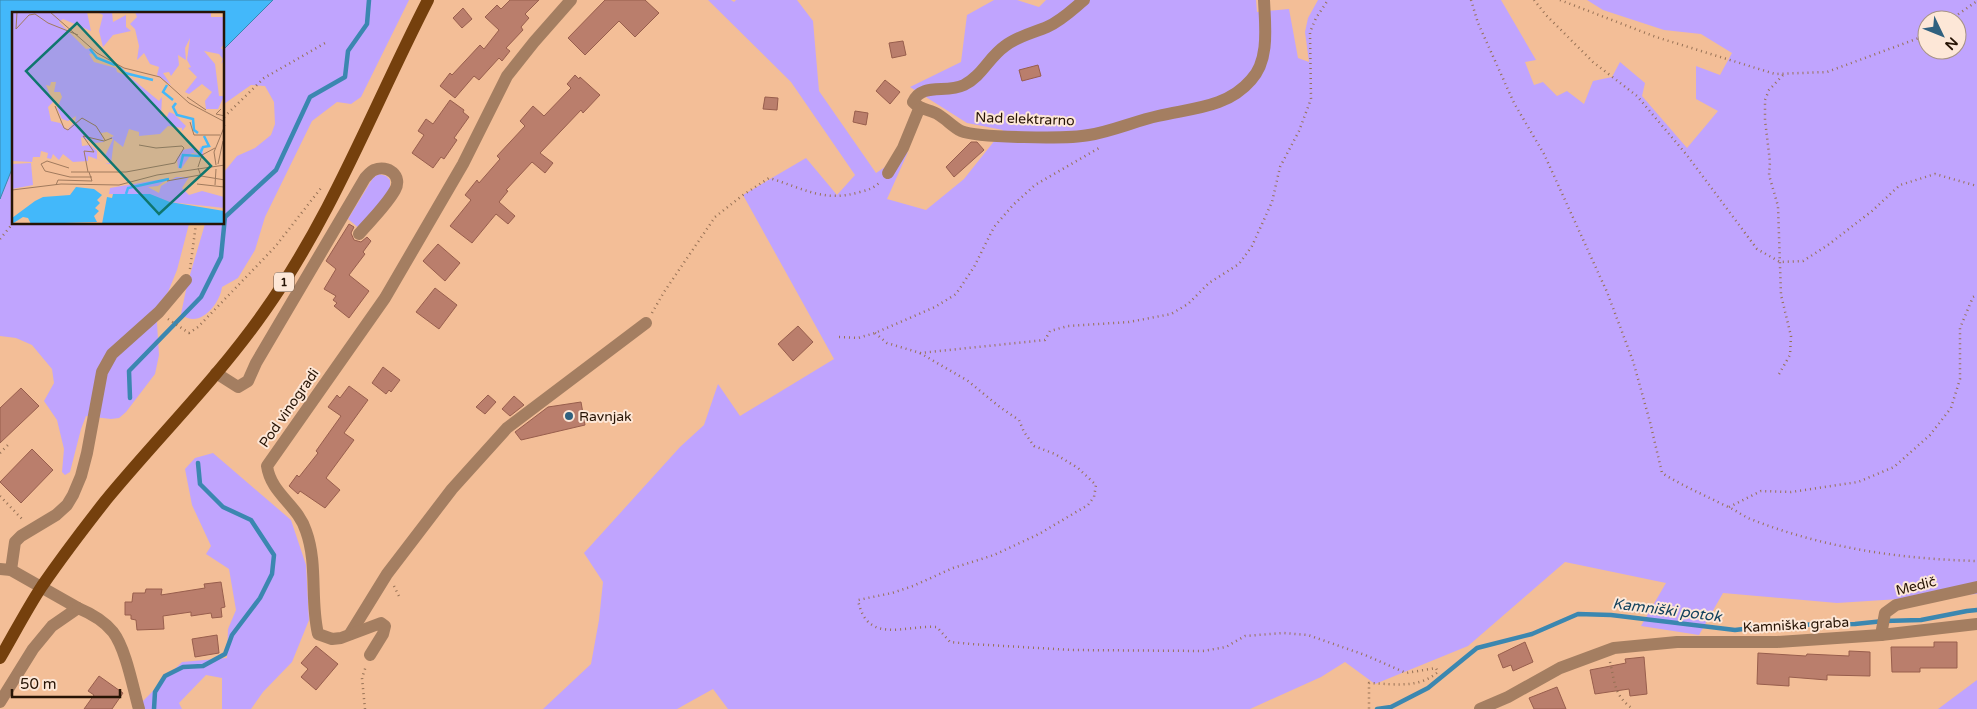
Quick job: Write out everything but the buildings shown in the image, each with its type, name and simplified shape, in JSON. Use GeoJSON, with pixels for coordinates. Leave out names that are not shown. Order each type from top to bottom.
{"type":"FeatureCollection","features":[{"type":"Feature","properties":{"kind":"main road","name":"1"},"geometry":{"type":"LineString","coordinates":[[0,658],[41,588],[106,500],[216,373],[264,312],[316,230],[358,150],[428,0]]}},
{"type":"Feature","properties":{"kind":"street","name":"Pod vinogradi"},"geometry":{"type":"LineString","coordinates":[[350,634],[332,639],[318,634],[314,616],[312,555],[306,528],[298,514],[269,478],[267,466],[385,298],[463,164],[508,76],[534,42],[571,0]]}},
{"type":"Feature","properties":{"kind":"street"},"geometry":{"type":"LineString","coordinates":[[888,174],[919,109],[913,102],[917,95],[923,90],[943,90],[963,86],[981,74],[1004,46],[1024,35],[1048,26],[1065,16],[1084,0]]}},
{"type":"Feature","properties":{"kind":"street","name":"Nad elektrarno"},"geometry":{"type":"LineString","coordinates":[[919,109],[938,114],[962,131],[983,135],[1062,137],[1087,136],[1135,122],[1194,110],[1222,102],[1239,92],[1253,79],[1263,60],[1265,35],[1264,0]]}},
{"type":"Feature","properties":{"kind":"street"},"geometry":{"type":"LineString","coordinates":[[216,373],[238,387],[248,380],[256,363],[365,178],[374,170],[386,169],[394,172],[397,177],[396,188],[360,234]]}},
{"type":"Feature","properties":{"kind":"street"},"geometry":{"type":"LineString","coordinates":[[139,709],[120,644],[113,632],[90,613],[5,569],[15,542],[21,536],[56,515],[67,505],[73,495],[82,476],[88,453],[102,372],[112,354],[159,312],[186,280]]}},
{"type":"Feature","properties":{"kind":"street"},"geometry":{"type":"LineString","coordinates":[[350,634],[359,616],[387,574],[452,489],[507,428],[646,323]]}},
{"type":"Feature","properties":{"kind":"street","name":"Medič"},"geometry":{"type":"LineString","coordinates":[[1883,625],[1896,605],[1977,587]]}},
{"type":"Feature","properties":{"kind":"street"},"geometry":{"type":"LineString","coordinates":[[0,702],[33,649],[52,626],[78,608]]}},
{"type":"Feature","properties":{"kind":"street"},"geometry":{"type":"LineString","coordinates":[[350,634],[381,623],[385,626],[383,634],[370,656]]}},
{"type":"Feature","properties":{"kind":"street","name":"Kamniška graba"},"geometry":{"type":"LineString","coordinates":[[1480,709],[1508,697],[1560,668],[1614,648],[1678,642],[1777,642],[1883,625],[1977,624]]}},
{"type":"Feature","properties":{"kind":"path"},"geometry":{"type":"LineString","coordinates":[[920,353],[1045,340],[1050,331],[1068,326],[1130,322],[1171,314],[1188,304],[1209,283],[1239,264],[1252,246],[1272,202],[1280,167],[1299,131],[1311,99],[1310,32],[1316,18],[1328,0]]}},
{"type":"Feature","properties":{"kind":"path"},"geometry":{"type":"LineString","coordinates":[[1471,0],[1478,23],[1514,102],[1544,154],[1607,292],[1633,361],[1662,473],[1682,486],[1729,507],[1751,520],[1792,533],[1837,545],[1896,556],[1977,561]]}},
{"type":"Feature","properties":{"kind":"path"},"geometry":{"type":"LineString","coordinates":[[1534,0],[1546,15],[1593,62],[1637,96],[1686,154],[1757,249],[1780,262],[1803,260],[1828,245],[1872,211],[1900,185],[1935,174],[1977,186]]}},
{"type":"Feature","properties":{"kind":"path"},"geometry":{"type":"LineString","coordinates":[[1560,0],[1656,37],[1736,63],[1783,74],[1827,72],[1917,39]]}},
{"type":"Feature","properties":{"kind":"path"},"geometry":{"type":"LineString","coordinates":[[1965,10],[1977,2]]}},
{"type":"Feature","properties":{"kind":"path"},"geometry":{"type":"LineString","coordinates":[[225,116],[264,78],[327,42]]}},
{"type":"Feature","properties":{"kind":"path"},"geometry":{"type":"LineString","coordinates":[[1779,374],[1790,356],[1791,336],[1781,295],[1778,206],[1769,175],[1770,162],[1765,120],[1765,100],[1769,90],[1783,74]]}},
{"type":"Feature","properties":{"kind":"path"},"geometry":{"type":"LineString","coordinates":[[839,337],[858,338],[875,333],[936,307],[956,294],[974,267],[994,227],[1013,205],[1035,185],[1112,139],[1116,129]]}},
{"type":"Feature","properties":{"kind":"path"},"geometry":{"type":"LineString","coordinates":[[646,323],[664,292],[715,217],[769,178],[812,194],[844,197],[876,187],[888,174]]}},
{"type":"Feature","properties":{"kind":"path"},"geometry":{"type":"LineString","coordinates":[[166,317],[189,333],[198,327],[218,309],[276,246],[326,182]]}},
{"type":"Feature","properties":{"kind":"path"},"geometry":{"type":"LineString","coordinates":[[0,239],[12,224]]}},
{"type":"Feature","properties":{"kind":"path"},"geometry":{"type":"LineString","coordinates":[[186,280],[192,266],[196,225]]}},
{"type":"Feature","properties":{"kind":"path"},"geometry":{"type":"LineString","coordinates":[[1729,507],[1761,490],[1791,492],[1858,482],[1894,467],[1930,435],[1951,408],[1960,379],[1960,328],[1973,297],[1977,295]]}},
{"type":"Feature","properties":{"kind":"path"},"geometry":{"type":"LineString","coordinates":[[875,333],[887,343],[920,353],[968,381],[1019,420],[1024,432],[1034,446],[1056,454],[1078,468],[1096,485],[1094,497],[1088,506],[1038,534],[994,555],[953,568],[892,593],[858,600],[861,613],[872,627],[889,630],[920,626],[937,627],[950,642],[964,644],[1125,651],[1167,649],[1203,651],[1226,647],[1244,636],[1283,633],[1308,635],[1365,655],[1406,673],[1436,668],[1438,672],[1431,678],[1414,685],[1370,683],[1369,709]]}},
{"type":"Feature","properties":{"kind":"path"},"geometry":{"type":"LineString","coordinates":[[0,453],[9,444]]}},
{"type":"Feature","properties":{"kind":"path"},"geometry":{"type":"LineString","coordinates":[[0,496],[33,530]]}},
{"type":"Feature","properties":{"kind":"path"},"geometry":{"type":"LineString","coordinates":[[1607,651],[1618,696],[1633,709]]}},
{"type":"Feature","properties":{"kind":"path"},"geometry":{"type":"LineString","coordinates":[[365,709],[362,678],[370,656]]}},
{"type":"Feature","properties":{"kind":"shaded area"},"geometry":{"type":"Polygon","coordinates":[[[273,0],[409,0],[361,97],[351,104],[337,102],[312,121],[265,217],[255,250],[238,278],[222,287],[217,301],[208,313],[195,319],[181,314],[187,285],[205,225],[225,225],[225,171],[237,156],[255,148],[271,135],[275,124],[274,102],[265,86],[251,85],[225,103],[225,48],[273,0]]]}},
{"type":"Feature","properties":{"kind":"shaded area"},"geometry":{"type":"Polygon","coordinates":[[[708,0],[731,0],[734,2],[736,0],[797,0],[813,21],[819,91],[876,173],[908,152],[887,199],[926,210],[964,179],[1003,130],[967,123],[910,87],[961,62],[967,15],[994,0],[1017,0],[1039,7],[1046,0],[1256,0],[1257,12],[1289,9],[1298,58],[1309,62],[1305,32],[1308,18],[1318,0],[1501,0],[1536,60],[1525,62],[1534,85],[1543,82],[1557,96],[1567,91],[1584,104],[1593,81],[1612,77],[1620,62],[1645,83],[1642,96],[1687,148],[1718,111],[1696,99],[1696,66],[1720,75],[1732,53],[1701,34],[1664,30],[1603,10],[1587,0],[1977,0],[1977,594],[1837,603],[1723,593],[1699,635],[1641,626],[1666,583],[1565,562],[1468,646],[1375,684],[1345,662],[1321,677],[1250,709],[728,709],[713,689],[677,709],[543,709],[591,664],[599,620],[603,582],[584,553],[680,447],[704,425],[718,384],[740,416],[834,359],[743,195],[806,158],[837,195],[855,175],[791,82],[708,0]]]}},
{"type":"Feature","properties":{"kind":"shaded area"},"geometry":{"type":"Polygon","coordinates":[[[12,169],[12,225],[189,225],[177,270],[168,292],[156,308],[159,355],[155,374],[126,412],[119,418],[86,416],[70,472],[65,475],[62,472],[64,449],[57,420],[44,401],[54,383],[52,369],[32,345],[16,338],[0,336],[0,199],[12,169]]]}},
{"type":"Feature","properties":{"kind":"shaded area"},"geometry":{"type":"Polygon","coordinates":[[[379,174],[386,176],[390,180],[390,190],[360,229],[348,219],[373,178],[379,174]]]}},
{"type":"Feature","properties":{"kind":"shaded area"},"geometry":{"type":"Polygon","coordinates":[[[213,453],[291,520],[306,565],[309,620],[292,662],[263,692],[251,709],[222,709],[222,678],[206,675],[179,703],[182,709],[135,709],[182,662],[227,658],[228,629],[236,610],[229,569],[206,554],[211,546],[192,505],[185,469],[195,458],[213,453]]]}},
{"type":"Feature","properties":{"kind":"shaded area"},"geometry":{"type":"Polygon","coordinates":[[[1977,680],[1977,709],[1938,709],[1977,680]]]}},
{"type":"Feature","properties":{"kind":"water"},"geometry":{"type":"Polygon","coordinates":[[[0,0],[273,0],[225,48],[225,12],[12,12],[12,169],[0,199],[0,0]]]}},
{"type":"Feature","properties":{"kind":"waterway"},"geometry":{"type":"LineString","coordinates":[[225,217],[276,170],[310,97],[345,77],[348,51],[367,24],[369,0]]}},
{"type":"Feature","properties":{"kind":"waterway"},"geometry":{"type":"LineString","coordinates":[[130,398],[129,371],[201,297],[221,257],[224,225]]}},
{"type":"Feature","properties":{"kind":"waterway","name":"Kamniški potok"},"geometry":{"type":"LineString","coordinates":[[154,709],[155,692],[165,676],[183,667],[203,666],[225,654],[232,635],[260,598],[272,574],[274,555],[251,520],[223,507],[200,484],[198,463]]}},
{"type":"Feature","properties":{"kind":"waterway","name":"Kamniški potok"},"geometry":{"type":"LineString","coordinates":[[1377,709],[1391,707],[1428,688],[1477,648],[1532,634],[1578,614],[1611,615],[1735,630],[1777,625],[1855,624],[1921,620],[1977,610]]}},
{"type":"Feature","properties":{"kind":"place","name":"Ravnjak"},"geometry":{"type":"Point","coordinates":[569,416]}}]}
